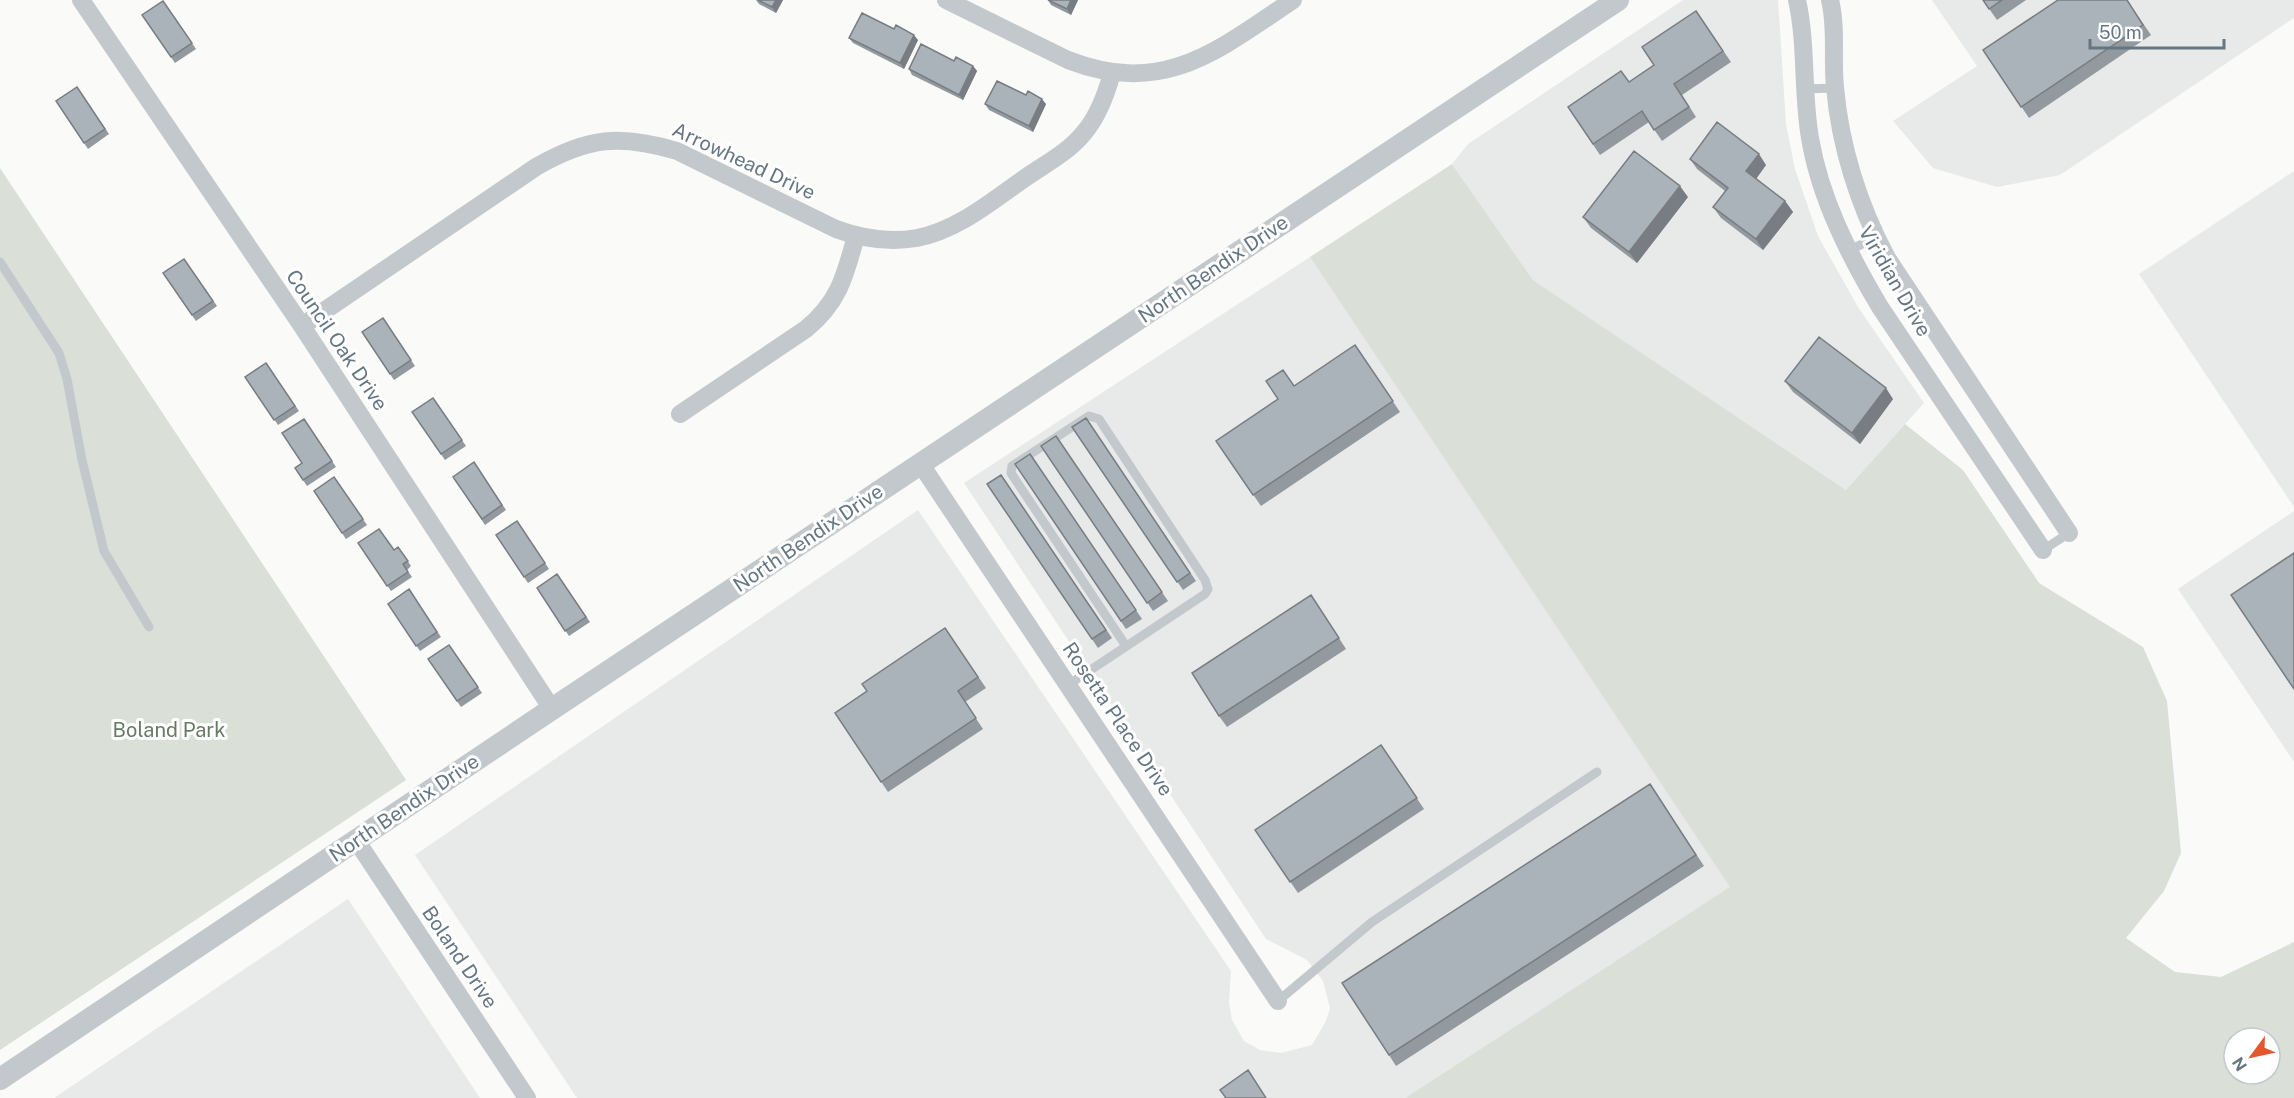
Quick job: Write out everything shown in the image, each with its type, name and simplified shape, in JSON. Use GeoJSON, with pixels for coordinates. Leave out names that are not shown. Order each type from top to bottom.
{"type":"FeatureCollection","features":[{"type":"Feature","properties":{"kind":"street","name":"Council Oak Drive"},"geometry":{"type":"LineString","coordinates":[[81,0],[302,326],[552,708]]}},
{"type":"Feature","properties":{"kind":"street"},"geometry":{"type":"LineString","coordinates":[[946,0],[1068,60],[1088,68],[1112,73],[1150,73],[1184,66],[1207,56],[1293,0]]}},
{"type":"Feature","properties":{"kind":"street","name":"North Bendix Drive"},"geometry":{"type":"LineString","coordinates":[[0,1079],[552,708],[1618,0]]}},
{"type":"Feature","properties":{"kind":"street","name":"Viridian Drive"},"geometry":{"type":"LineString","coordinates":[[1797,0],[1810,138],[1821,183],[1836,224],[1859,272],[1880,307],[2043,550]]}},
{"type":"Feature","properties":{"kind":"street","name":"Viridian Drive"},"geometry":{"type":"LineString","coordinates":[[1830,0],[1835,88],[1842,131],[1852,174],[1875,237],[2069,533]]}},
{"type":"Feature","properties":{"kind":"street","name":"Arrowhead Drive"},"geometry":{"type":"LineString","coordinates":[[302,326],[536,167],[574,148],[607,140],[653,143],[677,151],[836,229],[856,236],[897,241],[919,238],[943,230],[974,214],[1067,149],[1082,136],[1100,108],[1112,73]]}},
{"type":"Feature","properties":{"kind":"street"},"geometry":{"type":"LineString","coordinates":[[680,414],[819,318],[830,306],[843,281],[856,236]]}},
{"type":"Feature","properties":{"kind":"street","name":"Rosetta Place Drive"},"geometry":{"type":"LineString","coordinates":[[920,463],[1278,1000]]}},
{"type":"Feature","properties":{"kind":"street","name":"Boland Drive"},"geometry":{"type":"LineString","coordinates":[[356,840],[527,1098]]}},
{"type":"Feature","properties":{"kind":"lane"},"geometry":{"type":"LineString","coordinates":[[1805,89],[1835,88]]}},
{"type":"Feature","properties":{"kind":"lane"},"geometry":{"type":"LineString","coordinates":[[1849,251],[1875,237]]}},
{"type":"Feature","properties":{"kind":"lane"},"geometry":{"type":"LineString","coordinates":[[0,262],[59,353],[67,379],[82,460],[104,551],[149,627]]}},
{"type":"Feature","properties":{"kind":"lane"},"geometry":{"type":"LineString","coordinates":[[1068,685],[1204,594],[1208,589],[1205,580],[1099,419],[1089,416],[1012,466],[1011,473],[1126,646]]}},
{"type":"Feature","properties":{"kind":"lane"},"geometry":{"type":"LineString","coordinates":[[2043,550],[2069,533]]}},
{"type":"Feature","properties":{"kind":"lane"},"geometry":{"type":"LineString","coordinates":[[1278,1000],[1372,922],[1597,772]]}},
{"type":"Feature","properties":{"kind":"shaded area"},"geometry":{"type":"Polygon","coordinates":[[[1683,0],[1778,0],[1786,124],[1795,169],[1818,236],[1858,307],[1924,403],[1846,490],[1533,280],[1452,164],[1468,144],[1683,0]]]}},
{"type":"Feature","properties":{"kind":"shaded area"},"geometry":{"type":"Polygon","coordinates":[[[1932,0],[2294,0],[2294,18],[2060,175],[1997,187],[1933,168],[1893,121],[1977,66],[1932,0]]]}},
{"type":"Feature","properties":{"kind":"shaded area"},"geometry":{"type":"Polygon","coordinates":[[[2294,171],[2294,507],[2139,274],[2294,171]]]}},
{"type":"Feature","properties":{"kind":"shaded area"},"geometry":{"type":"Polygon","coordinates":[[[1310,257],[1731,887],[1405,1098],[577,1098],[415,855],[918,510],[1231,971],[1229,1003],[1232,1020],[1244,1041],[1260,1050],[1281,1053],[1312,1045],[1326,1021],[1330,1008],[1323,981],[1307,960],[1266,939],[964,483],[1310,257]]]}},
{"type":"Feature","properties":{"kind":"shaded area"},"geometry":{"type":"Polygon","coordinates":[[[2294,511],[2294,762],[2178,589],[2294,511]]]}},
{"type":"Feature","properties":{"kind":"shaded area"},"geometry":{"type":"Polygon","coordinates":[[[348,899],[480,1098],[54,1098],[348,899]]]}},
{"type":"Feature","properties":{"kind":"green space"},"geometry":{"type":"Polygon","coordinates":[[[1452,164],[1533,280],[1846,490],[1905,424],[1963,470],[2039,583],[2143,647],[2167,701],[2181,853],[2164,891],[2126,938],[2175,972],[2221,977],[2294,942],[2294,1098],[1405,1098],[1730,887],[1310,257],[1452,164]]]}},
{"type":"Feature","properties":{"kind":"green space","name":"Boland Park"},"geometry":{"type":"Polygon","coordinates":[[[0,168],[406,780],[0,1050],[0,168]]]}},
{"type":"Feature","properties":{"kind":"building"},"geometry":{"type":"Polygon","coordinates":[[[758,0],[776,0],[772,7],[758,0]]]}},
{"type":"Feature","properties":{"kind":"building"},"geometry":{"type":"Polygon","coordinates":[[[1048,0],[1071,0],[1067,9],[1048,0]]]}},
{"type":"Feature","properties":{"kind":"building"},"geometry":{"type":"Polygon","coordinates":[[[1983,0],[2002,0],[1989,9],[1983,0]]]}},
{"type":"Feature","properties":{"kind":"building"},"geometry":{"type":"Polygon","coordinates":[[[2058,0],[2127,0],[2143,25],[2021,107],[1983,50],[2058,0]]]}},
{"type":"Feature","properties":{"kind":"building"},"geometry":{"type":"Polygon","coordinates":[[[163,1],[192,43],[171,57],[142,15],[163,1]]]}},
{"type":"Feature","properties":{"kind":"building"},"geometry":{"type":"Polygon","coordinates":[[[1696,11],[1723,51],[1674,84],[1689,107],[1654,130],[1642,111],[1593,144],[1568,107],[1621,71],[1629,82],[1654,65],[1642,47],[1696,11]]]}},
{"type":"Feature","properties":{"kind":"building"},"geometry":{"type":"Polygon","coordinates":[[[862,13],[894,29],[896,25],[914,35],[900,63],[849,38],[862,13]]]}},
{"type":"Feature","properties":{"kind":"building"},"geometry":{"type":"Polygon","coordinates":[[[921,44],[954,61],[956,57],[973,66],[959,95],[909,69],[921,44]]]}},
{"type":"Feature","properties":{"kind":"building"},"geometry":{"type":"Polygon","coordinates":[[[997,81],[1026,95],[1028,91],[1042,99],[1029,126],[985,104],[997,81]]]}},
{"type":"Feature","properties":{"kind":"building"},"geometry":{"type":"Polygon","coordinates":[[[77,87],[105,129],[84,143],[56,101],[77,87]]]}},
{"type":"Feature","properties":{"kind":"building"},"geometry":{"type":"Polygon","coordinates":[[[1717,122],[1759,154],[1746,171],[1785,201],[1756,239],[1713,207],[1728,188],[1690,159],[1717,122]]]}},
{"type":"Feature","properties":{"kind":"building"},"geometry":{"type":"Polygon","coordinates":[[[1634,151],[1680,186],[1629,252],[1583,217],[1634,151]]]}},
{"type":"Feature","properties":{"kind":"building"},"geometry":{"type":"Polygon","coordinates":[[[184,259],[213,301],[192,315],[163,273],[184,259]]]}},
{"type":"Feature","properties":{"kind":"building"},"geometry":{"type":"Polygon","coordinates":[[[383,318],[411,360],[390,374],[362,332],[383,318]]]}},
{"type":"Feature","properties":{"kind":"building"},"geometry":{"type":"Polygon","coordinates":[[[1819,337],[1886,388],[1852,433],[1785,381],[1819,337]]]}},
{"type":"Feature","properties":{"kind":"building"},"geometry":{"type":"Polygon","coordinates":[[[1355,345],[1393,401],[1253,495],[1216,441],[1278,399],[1266,381],[1283,370],[1294,386],[1355,345]]]}},
{"type":"Feature","properties":{"kind":"building"},"geometry":{"type":"Polygon","coordinates":[[[266,363],[295,406],[274,420],[245,377],[266,363]]]}},
{"type":"Feature","properties":{"kind":"building"},"geometry":{"type":"Polygon","coordinates":[[[433,398],[462,440],[441,454],[412,412],[433,398]]]}},
{"type":"Feature","properties":{"kind":"building"},"geometry":{"type":"Polygon","coordinates":[[[1086,418],[1190,573],[1177,582],[1072,427],[1086,418]]]}},
{"type":"Feature","properties":{"kind":"building"},"geometry":{"type":"Polygon","coordinates":[[[304,419],[332,461],[303,480],[295,468],[302,463],[282,433],[304,419]]]}},
{"type":"Feature","properties":{"kind":"building"},"geometry":{"type":"Polygon","coordinates":[[[1056,436],[1162,592],[1147,603],[1041,446],[1056,436]]]}},
{"type":"Feature","properties":{"kind":"building"},"geometry":{"type":"Polygon","coordinates":[[[1030,454],[1136,610],[1121,621],[1015,464],[1030,454]]]}},
{"type":"Feature","properties":{"kind":"building"},"geometry":{"type":"Polygon","coordinates":[[[474,462],[502,505],[482,519],[453,477],[474,462]]]}},
{"type":"Feature","properties":{"kind":"building"},"geometry":{"type":"Polygon","coordinates":[[[1001,475],[1106,630],[1092,639],[987,484],[1001,475]]]}},
{"type":"Feature","properties":{"kind":"building"},"geometry":{"type":"Polygon","coordinates":[[[334,477],[363,519],[342,533],[314,491],[334,477]]]}},
{"type":"Feature","properties":{"kind":"building"},"geometry":{"type":"Polygon","coordinates":[[[517,521],[545,563],[524,577],[496,535],[517,521]]]}},
{"type":"Feature","properties":{"kind":"building"},"geometry":{"type":"Polygon","coordinates":[[[379,529],[394,550],[398,547],[408,561],[403,564],[408,572],[387,586],[358,543],[379,529]]]}},
{"type":"Feature","properties":{"kind":"building"},"geometry":{"type":"Polygon","coordinates":[[[2294,553],[2294,689],[2231,595],[2294,553]]]}},
{"type":"Feature","properties":{"kind":"building"},"geometry":{"type":"Polygon","coordinates":[[[557,574],[586,617],[565,631],[537,588],[557,574]]]}},
{"type":"Feature","properties":{"kind":"building"},"geometry":{"type":"Polygon","coordinates":[[[409,589],[437,632],[416,646],[388,604],[409,589]]]}},
{"type":"Feature","properties":{"kind":"building"},"geometry":{"type":"Polygon","coordinates":[[[1311,595],[1339,638],[1219,716],[1192,673],[1311,595]]]}},
{"type":"Feature","properties":{"kind":"building"},"geometry":{"type":"Polygon","coordinates":[[[945,628],[978,677],[958,691],[976,718],[881,782],[835,713],[867,691],[862,684],[945,628]]]}},
{"type":"Feature","properties":{"kind":"building"},"geometry":{"type":"Polygon","coordinates":[[[449,645],[478,687],[457,701],[428,659],[449,645]]]}},
{"type":"Feature","properties":{"kind":"building"},"geometry":{"type":"Polygon","coordinates":[[[1381,745],[1417,798],[1290,882],[1255,830],[1381,745]]]}},
{"type":"Feature","properties":{"kind":"building"},"geometry":{"type":"Polygon","coordinates":[[[1650,784],[1696,855],[1389,1055],[1342,983],[1650,784]]]}},
{"type":"Feature","properties":{"kind":"building"},"geometry":{"type":"Polygon","coordinates":[[[1248,1070],[1266,1098],[1226,1098],[1220,1090],[1248,1070]]]}}]}
